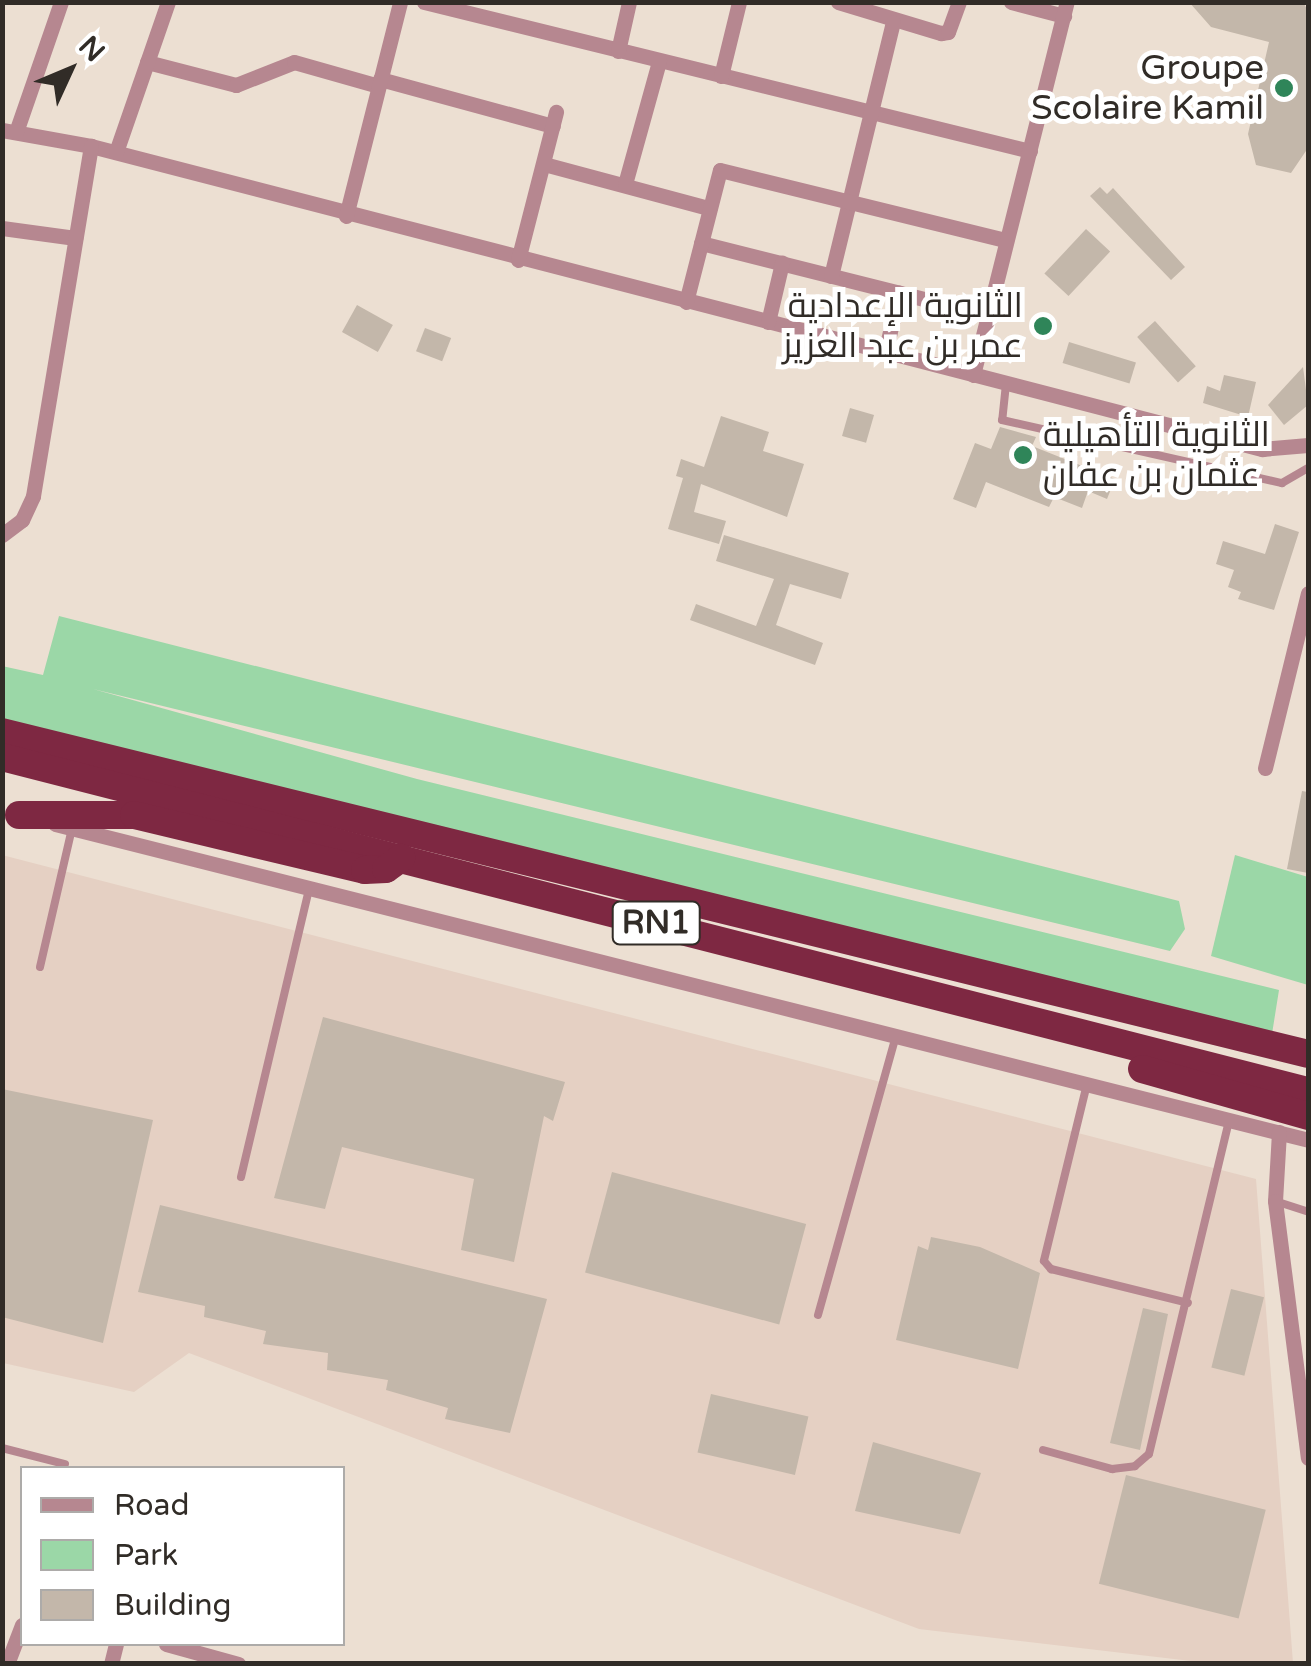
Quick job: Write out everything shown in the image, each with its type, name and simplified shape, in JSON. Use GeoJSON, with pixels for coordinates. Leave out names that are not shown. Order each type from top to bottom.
{"type":"FeatureCollection","features":[{"type":"Feature","properties":{"kind":"highway","name":"RN1"},"geometry":{"type":"LineString","coordinates":[[2,732],[1308,1054]]}},
{"type":"Feature","properties":{"kind":"highway","name":"RN1"},"geometry":{"type":"LineString","coordinates":[[2,758],[1020,1021],[1308,1091]]}},
{"type":"Feature","properties":{"kind":"highway"},"geometry":{"type":"LineString","coordinates":[[11,812],[134,816],[365,870],[386,869],[401,858]]}},
{"type":"Feature","properties":{"kind":"highway"},"geometry":{"type":"LineString","coordinates":[[1020,1021],[1150,1071],[1308,1116]]}},
{"type":"Feature","properties":{"kind":"street"},"geometry":{"type":"LineString","coordinates":[[61,2],[9,131],[116,152],[346,216],[1262,449],[1308,445]]}},
{"type":"Feature","properties":{"kind":"street"},"geometry":{"type":"LineString","coordinates":[[116,152],[168,2]]}},
{"type":"Feature","properties":{"kind":"street"},"geometry":{"type":"LineString","coordinates":[[346,216],[400,2]]}},
{"type":"Feature","properties":{"kind":"street"},"geometry":{"type":"LineString","coordinates":[[424,2],[1030,151]]}},
{"type":"Feature","properties":{"kind":"street"},"geometry":{"type":"LineString","coordinates":[[618,50],[629,2]]}},
{"type":"Feature","properties":{"kind":"street"},"geometry":{"type":"LineString","coordinates":[[721,76],[739,2]]}},
{"type":"Feature","properties":{"kind":"street"},"geometry":{"type":"LineString","coordinates":[[838,2],[893,22],[948,32],[959,2]]}},
{"type":"Feature","properties":{"kind":"street"},"geometry":{"type":"LineString","coordinates":[[973,376],[1065,9],[1011,2]]}},
{"type":"Feature","properties":{"kind":"street"},"geometry":{"type":"LineString","coordinates":[[831,276],[893,22]]}},
{"type":"Feature","properties":{"kind":"street"},"geometry":{"type":"LineString","coordinates":[[625,184],[658,60]]}},
{"type":"Feature","properties":{"kind":"street"},"geometry":{"type":"LineString","coordinates":[[147,62],[236,85],[294,62],[555,119],[518,260]]}},
{"type":"Feature","properties":{"kind":"street"},"geometry":{"type":"LineString","coordinates":[[2,535],[22,520],[33,496],[91,146]]}},
{"type":"Feature","properties":{"kind":"street"},"geometry":{"type":"LineString","coordinates":[[544,164],[708,208]]}},
{"type":"Feature","properties":{"kind":"street"},"geometry":{"type":"LineString","coordinates":[[686,302],[720,170],[1006,240]]}},
{"type":"Feature","properties":{"kind":"street"},"geometry":{"type":"LineString","coordinates":[[2,228],[75,238]]}},
{"type":"Feature","properties":{"kind":"street"},"geometry":{"type":"LineString","coordinates":[[700,243],[988,316]]}},
{"type":"Feature","properties":{"kind":"street"},"geometry":{"type":"LineString","coordinates":[[768,322],[782,263]]}},
{"type":"Feature","properties":{"kind":"street"},"geometry":{"type":"LineString","coordinates":[[885,353],[899,294]]}},
{"type":"Feature","properties":{"kind":"street"},"geometry":{"type":"LineString","coordinates":[[1265,768],[1306,620],[1308,593]]}},
{"type":"Feature","properties":{"kind":"street"},"geometry":{"type":"LineString","coordinates":[[11,812],[1308,1140]]}},
{"type":"Feature","properties":{"kind":"street"},"geometry":{"type":"LineString","coordinates":[[1279,1132],[1275,1201],[1308,1458]]}},
{"type":"Feature","properties":{"kind":"street"},"geometry":{"type":"LineString","coordinates":[[7,1664],[20,1630]]}},
{"type":"Feature","properties":{"kind":"street"},"geometry":{"type":"LineString","coordinates":[[173,1646],[238,1664]]}},
{"type":"Feature","properties":{"kind":"lane"},"geometry":{"type":"LineString","coordinates":[[1006,384],[1002,420],[1282,483],[1308,468]]}},
{"type":"Feature","properties":{"kind":"lane"},"geometry":{"type":"LineString","coordinates":[[40,967],[72,828]]}},
{"type":"Feature","properties":{"kind":"lane"},"geometry":{"type":"LineString","coordinates":[[241,1177],[310,888]]}},
{"type":"Feature","properties":{"kind":"lane"},"geometry":{"type":"LineString","coordinates":[[818,1315],[896,1035]]}},
{"type":"Feature","properties":{"kind":"lane"},"geometry":{"type":"LineString","coordinates":[[1087,1084],[1044,1261],[1051,1269],[1188,1303]]}},
{"type":"Feature","properties":{"kind":"lane"},"geometry":{"type":"LineString","coordinates":[[1043,1450],[1112,1468],[1142,1462],[1155,1442],[1229,1121]]}},
{"type":"Feature","properties":{"kind":"lane"},"geometry":{"type":"LineString","coordinates":[[1275,1201],[1308,1212]]}},
{"type":"Feature","properties":{"kind":"lane"},"geometry":{"type":"LineString","coordinates":[[2,1448],[64,1464]]}},
{"type":"Feature","properties":{"kind":"shaded area"},"geometry":{"type":"Polygon","coordinates":[[[2,855],[1256,1179],[1293,1663],[1208,1663],[919,1629],[189,1353],[134,1392],[3,1363],[2,855]]]}},
{"type":"Feature","properties":{"kind":"green space"},"geometry":{"type":"Polygon","coordinates":[[[59,616],[1179,901],[1185,929],[1170,951],[93,689],[417,779],[1279,990],[1272,1034],[3,720],[2,666],[43,675],[59,616]]]}},
{"type":"Feature","properties":{"kind":"green space"},"geometry":{"type":"Polygon","coordinates":[[[1235,855],[1308,877],[1308,985],[1211,956],[1235,855]]]}},
{"type":"Feature","properties":{"kind":"building","name":"Groupe Scolaire Kamil"},"geometry":{"type":"Polygon","coordinates":[[[1189,2],[1303,2],[1308,11],[1308,148],[1291,173],[1256,165],[1248,134],[1269,42],[1211,27],[1189,2]]]}},
{"type":"Feature","properties":{"kind":"building"},"geometry":{"type":"Polygon","coordinates":[[[1100,187],[1107,194],[1113,188],[1185,267],[1171,280],[1090,196],[1100,187]]]}},
{"type":"Feature","properties":{"kind":"building"},"geometry":{"type":"Polygon","coordinates":[[[1086,229],[1110,252],[1069,296],[1044,274],[1086,229]]]}},
{"type":"Feature","properties":{"kind":"building"},"geometry":{"type":"Polygon","coordinates":[[[357,305],[393,325],[378,352],[342,332],[357,305]]]}},
{"type":"Feature","properties":{"kind":"building"},"geometry":{"type":"Polygon","coordinates":[[[1155,321],[1196,366],[1178,382],[1137,337],[1155,321]]]}},
{"type":"Feature","properties":{"kind":"building"},"geometry":{"type":"Polygon","coordinates":[[[425,328],[451,338],[442,361],[416,351],[425,328]]]}},
{"type":"Feature","properties":{"kind":"building"},"geometry":{"type":"Polygon","coordinates":[[[1069,342],[1136,362],[1130,384],[1063,363],[1069,342]]]}},
{"type":"Feature","properties":{"kind":"building"},"geometry":{"type":"Polygon","coordinates":[[[1303,367],[1308,405],[1284,425],[1268,405],[1303,367]]]}},
{"type":"Feature","properties":{"kind":"building"},"geometry":{"type":"Polygon","coordinates":[[[1224,375],[1256,382],[1248,417],[1203,403],[1207,386],[1220,391],[1224,375]]]}},
{"type":"Feature","properties":{"kind":"building"},"geometry":{"type":"Polygon","coordinates":[[[850,408],[874,415],[866,443],[842,436],[850,408]]]}},
{"type":"Feature","properties":{"kind":"building"},"geometry":{"type":"Polygon","coordinates":[[[721,416],[769,432],[763,451],[804,464],[787,517],[701,484],[694,512],[726,521],[719,544],[668,529],[683,478],[676,476],[681,459],[704,467],[721,416]]]}},
{"type":"Feature","properties":{"kind":"building"},"geometry":{"type":"Polygon","coordinates":[[[1000,427],[1036,437],[1032,446],[1115,479],[1107,499],[1088,491],[1082,508],[1054,497],[1049,507],[986,482],[976,508],[953,499],[975,443],[991,449],[1000,427]]]}},
{"type":"Feature","properties":{"kind":"building"},"geometry":{"type":"Polygon","coordinates":[[[1275,524],[1299,532],[1274,610],[1238,599],[1241,592],[1228,587],[1234,570],[1216,564],[1223,541],[1265,554],[1275,524]]]}},
{"type":"Feature","properties":{"kind":"building"},"geometry":{"type":"Polygon","coordinates":[[[724,535],[849,573],[841,599],[790,584],[776,625],[823,643],[815,665],[690,620],[696,604],[756,626],[774,579],[716,561],[724,535]]]}},
{"type":"Feature","properties":{"kind":"building"},"geometry":{"type":"Polygon","coordinates":[[[1302,791],[1308,792],[1308,873],[1287,869],[1302,791]]]}},
{"type":"Feature","properties":{"kind":"building"},"geometry":{"type":"Polygon","coordinates":[[[323,1017],[565,1082],[553,1121],[544,1116],[514,1262],[461,1250],[474,1179],[342,1147],[325,1209],[274,1198],[323,1017]]]}},
{"type":"Feature","properties":{"kind":"building"},"geometry":{"type":"Polygon","coordinates":[[[2,1089],[153,1120],[103,1343],[2,1317],[2,1089]]]}},
{"type":"Feature","properties":{"kind":"building"},"geometry":{"type":"Polygon","coordinates":[[[612,1172],[806,1224],[779,1324],[585,1272],[612,1172]]]}},
{"type":"Feature","properties":{"kind":"building"},"geometry":{"type":"Polygon","coordinates":[[[160,1205],[547,1299],[510,1433],[445,1419],[448,1408],[386,1390],[388,1380],[327,1370],[328,1353],[263,1344],[266,1331],[204,1317],[205,1306],[138,1292],[160,1205]]]}},
{"type":"Feature","properties":{"kind":"building"},"geometry":{"type":"Polygon","coordinates":[[[931,1237],[980,1247],[1040,1273],[1018,1369],[896,1340],[918,1246],[928,1250],[931,1237]]]}},
{"type":"Feature","properties":{"kind":"building"},"geometry":{"type":"Polygon","coordinates":[[[1231,1289],[1264,1297],[1244,1376],[1211,1368],[1231,1289]]]}},
{"type":"Feature","properties":{"kind":"building"},"geometry":{"type":"Polygon","coordinates":[[[1143,1308],[1168,1314],[1140,1450],[1110,1443],[1143,1308]]]}},
{"type":"Feature","properties":{"kind":"building"},"geometry":{"type":"Polygon","coordinates":[[[711,1394],[808,1416],[795,1475],[698,1452],[711,1394]]]}},
{"type":"Feature","properties":{"kind":"building"},"geometry":{"type":"Polygon","coordinates":[[[873,1442],[981,1473],[960,1534],[855,1511],[873,1442]]]}},
{"type":"Feature","properties":{"kind":"building"},"geometry":{"type":"Polygon","coordinates":[[[1126,1475],[1266,1510],[1239,1619],[1099,1584],[1126,1475]]]}},
{"type":"Feature","properties":{"kind":"place","name":"Groupe Scolaire Kamil"},"geometry":{"type":"Point","coordinates":[1284,88]}},
{"type":"Feature","properties":{"kind":"place","name":"الثانوية الإعدادية عمر بن عبد العزيز"},"geometry":{"type":"Point","coordinates":[1043,326]}},
{"type":"Feature","properties":{"kind":"place","name":"الثانوية التأهيلية عثمان بن عفان"},"geometry":{"type":"Point","coordinates":[1023,455]}}]}
